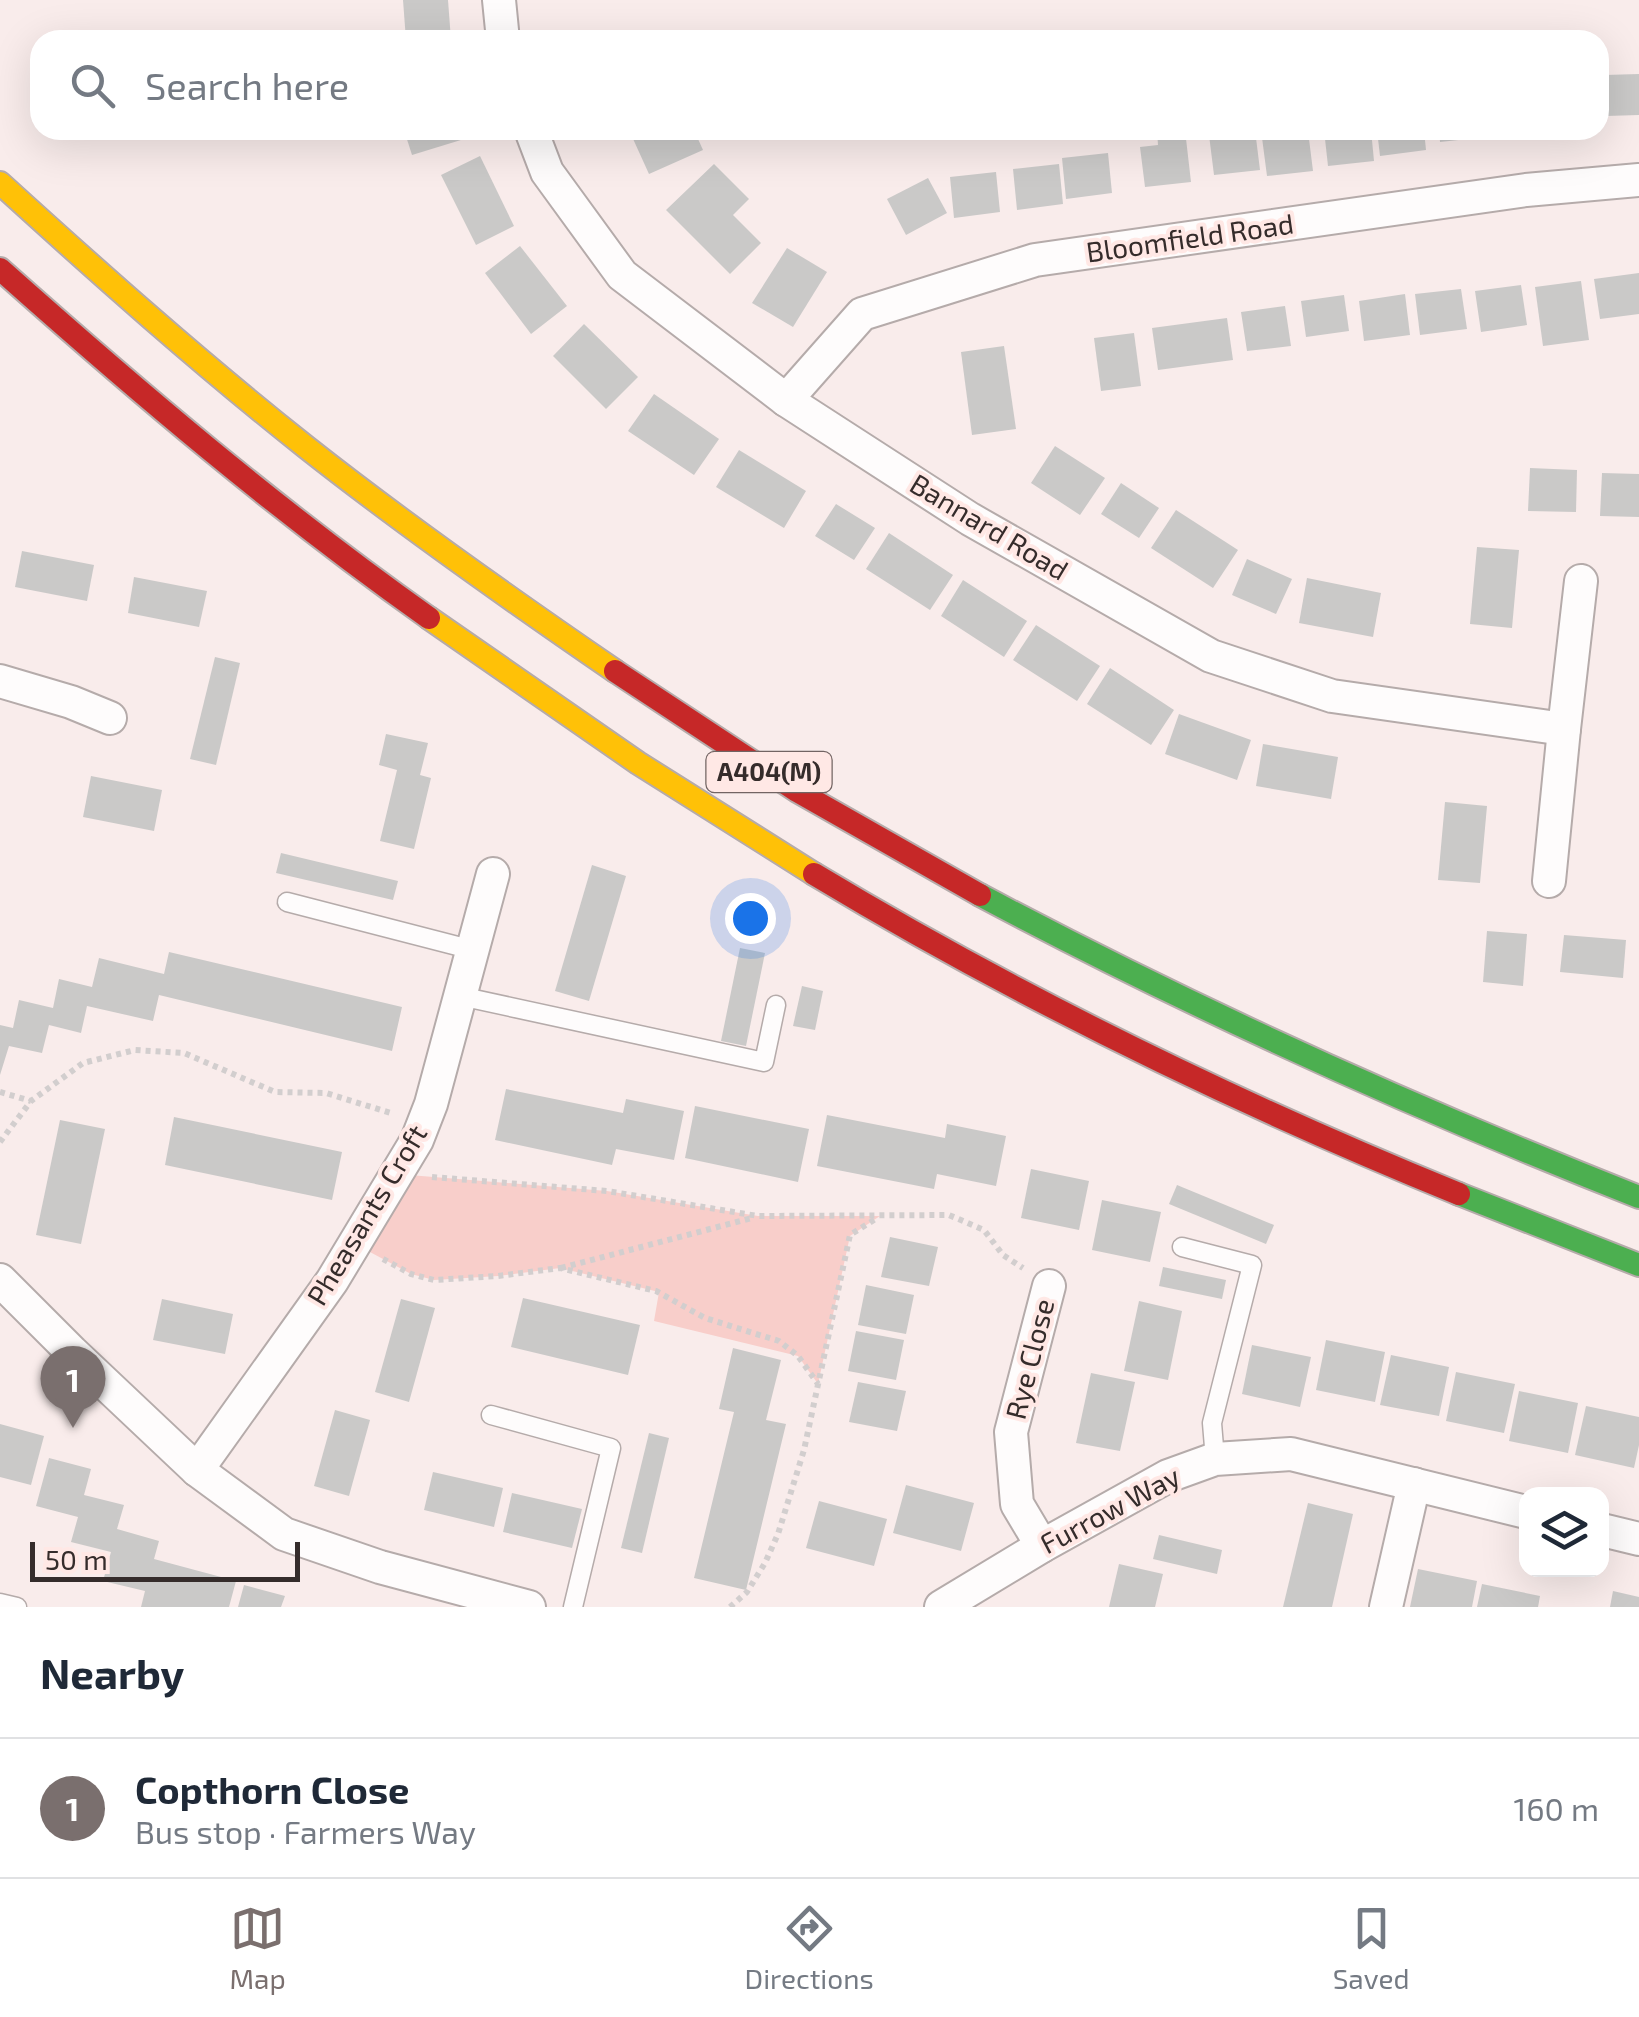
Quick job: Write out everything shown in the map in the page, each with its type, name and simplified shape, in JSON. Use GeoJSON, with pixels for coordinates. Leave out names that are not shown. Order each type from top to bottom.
{"type":"FeatureCollection","features":[{"type":"Feature","properties":{"kind":"highway","name":"A404(M)"},"geometry":{"type":"LineString","coordinates":[[0,183],[224,380],[348,480],[507,597],[695,726],[862,830],[1040,928],[1301,1057],[1439,1118],[1639,1198]]}},
{"type":"Feature","properties":{"kind":"highway","name":"A404(M)"},"geometry":{"type":"LineString","coordinates":[[0,269],[198,440],[414,608],[644,769],[812,874],[994,978],[1161,1062],[1337,1144],[1639,1265]]}},
{"type":"Feature","properties":{"kind":"street"},"geometry":{"type":"LineString","coordinates":[[499,0],[502,30]]}},
{"type":"Feature","properties":{"kind":"street","name":"Bannard Road"},"geometry":{"type":"LineString","coordinates":[[536,140],[547,172],[622,275],[786,400],[970,518],[1211,656],[1332,696],[1564,729]]}},
{"type":"Feature","properties":{"kind":"street","name":"Bloomfield Road"},"geometry":{"type":"LineString","coordinates":[[786,400],[862,314],[1035,260],[1526,190],[1639,180]]}},
{"type":"Feature","properties":{"kind":"street"},"geometry":{"type":"LineString","coordinates":[[1549,881],[1580,581]]}},
{"type":"Feature","properties":{"kind":"street"},"geometry":{"type":"LineString","coordinates":[[0,681],[110,718]]}},
{"type":"Feature","properties":{"kind":"street","name":"Pheasants Croft"},"geometry":{"type":"LineString","coordinates":[[197,1470],[332,1282],[417,1140],[431,1104],[493,874]]}},
{"type":"Feature","properties":{"kind":"street"},"geometry":{"type":"LineString","coordinates":[[0,1280],[197,1470],[284,1534],[380,1567],[529,1607]]}},
{"type":"Feature","properties":{"kind":"street","name":"Rye Close"},"geometry":{"type":"LineString","coordinates":[[1042,1546],[1016,1504],[1012,1432],[1049,1286]]}},
{"type":"Feature","properties":{"kind":"street","name":"Furrow Way"},"geometry":{"type":"LineString","coordinates":[[941,1607],[1168,1476],[1215,1458],[1291,1454],[1519,1510]]}},
{"type":"Feature","properties":{"kind":"street"},"geometry":{"type":"LineString","coordinates":[[1386,1607],[1414,1484]]}},
{"type":"Feature","properties":{"kind":"street"},"geometry":{"type":"LineString","coordinates":[[1609,1532],[1639,1540]]}},
{"type":"Feature","properties":{"kind":"lane"},"geometry":{"type":"LineString","coordinates":[[287,902],[472,950]]}},
{"type":"Feature","properties":{"kind":"lane"},"geometry":{"type":"LineString","coordinates":[[460,996],[764,1062],[776,1005]]}},
{"type":"Feature","properties":{"kind":"lane"},"geometry":{"type":"LineString","coordinates":[[1182,1246],[1252,1264],[1212,1423],[1215,1458]]}},
{"type":"Feature","properties":{"kind":"lane"},"geometry":{"type":"LineString","coordinates":[[491,1415],[611,1448],[573,1607]]}},
{"type":"Feature","properties":{"kind":"lane"},"geometry":{"type":"LineString","coordinates":[[0,1603],[17,1607]]}},
{"type":"Feature","properties":{"kind":"path"},"geometry":{"type":"LineString","coordinates":[[0,1142],[31,1100],[83,1063],[135,1050],[184,1053],[275,1092],[326,1092],[423,1124]]}},
{"type":"Feature","properties":{"kind":"path"},"geometry":{"type":"LineString","coordinates":[[0,1092],[31,1100]]}},
{"type":"Feature","properties":{"kind":"path"},"geometry":{"type":"LineString","coordinates":[[396,1174],[607,1191],[758,1216],[949,1216],[984,1230],[1002,1255],[1049,1286]]}},
{"type":"Feature","properties":{"kind":"path"},"geometry":{"type":"LineString","coordinates":[[354,1244],[411,1274],[434,1280],[498,1276],[560,1268],[758,1216]]}},
{"type":"Feature","properties":{"kind":"path"},"geometry":{"type":"LineString","coordinates":[[730,1607],[746,1592],[778,1534],[804,1450],[850,1235],[880,1216]]}},
{"type":"Feature","properties":{"kind":"path"},"geometry":{"type":"LineString","coordinates":[[560,1268],[656,1291],[706,1318],[780,1341],[798,1356],[818,1384]]}},
{"type":"Feature","properties":{"kind":"shaded area"},"geometry":{"type":"Polygon","coordinates":[[[397,1174],[607,1191],[758,1216],[880,1216],[850,1236],[818,1384],[798,1356],[654,1321],[659,1292],[560,1268],[434,1280],[411,1274],[355,1244],[397,1174]]]}},
{"type":"Feature","properties":{"kind":"building"},"geometry":{"type":"Polygon","coordinates":[[[403,0],[448,0],[450,30],[405,30],[403,0]]]}},
{"type":"Feature","properties":{"kind":"building"},"geometry":{"type":"Polygon","coordinates":[[[1639,74],[1639,115],[1609,116],[1609,75],[1639,74]]]}},
{"type":"Feature","properties":{"kind":"building"},"geometry":{"type":"Polygon","coordinates":[[[407,140],[461,140],[412,155],[407,140]]]}},
{"type":"Feature","properties":{"kind":"building"},"geometry":{"type":"Polygon","coordinates":[[[634,140],[698,140],[703,150],[649,174],[634,140]]]}},
{"type":"Feature","properties":{"kind":"building"},"geometry":{"type":"Polygon","coordinates":[[[1158,140],[1186,140],[1191,182],[1145,187],[1140,147],[1158,145],[1158,140]]]}},
{"type":"Feature","properties":{"kind":"building"},"geometry":{"type":"Polygon","coordinates":[[[1210,140],[1256,140],[1260,170],[1214,175],[1210,140]]]}},
{"type":"Feature","properties":{"kind":"building"},"geometry":{"type":"Polygon","coordinates":[[[1262,140],[1309,140],[1313,171],[1267,176],[1262,140]]]}},
{"type":"Feature","properties":{"kind":"building"},"geometry":{"type":"Polygon","coordinates":[[[1325,140],[1372,140],[1374,161],[1328,166],[1325,140]]]}},
{"type":"Feature","properties":{"kind":"building"},"geometry":{"type":"Polygon","coordinates":[[[1378,140],[1425,140],[1426,150],[1380,156],[1378,140]]]}},
{"type":"Feature","properties":{"kind":"building"},"geometry":{"type":"Polygon","coordinates":[[[1108,153],[1112,193],[1066,199],[1062,158],[1108,153]]]}},
{"type":"Feature","properties":{"kind":"building"},"geometry":{"type":"Polygon","coordinates":[[[480,156],[514,226],[476,245],[441,175],[480,156]]]}},
{"type":"Feature","properties":{"kind":"building"},"geometry":{"type":"Polygon","coordinates":[[[714,164],[749,199],[733,215],[761,243],[730,274],[666,210],[714,164]]]}},
{"type":"Feature","properties":{"kind":"building"},"geometry":{"type":"Polygon","coordinates":[[[1059,164],[1063,204],[1017,210],[1013,169],[1059,164]]]}},
{"type":"Feature","properties":{"kind":"building"},"geometry":{"type":"Polygon","coordinates":[[[996,172],[1000,212],[954,218],[950,177],[996,172]]]}},
{"type":"Feature","properties":{"kind":"building"},"geometry":{"type":"Polygon","coordinates":[[[928,178],[947,213],[906,235],[887,199],[928,178]]]}},
{"type":"Feature","properties":{"kind":"building"},"geometry":{"type":"Polygon","coordinates":[[[520,246],[567,306],[531,334],[485,273],[520,246]]]}},
{"type":"Feature","properties":{"kind":"building"},"geometry":{"type":"Polygon","coordinates":[[[787,248],[827,272],[793,327],[752,303],[787,248]]]}},
{"type":"Feature","properties":{"kind":"building"},"geometry":{"type":"Polygon","coordinates":[[[1639,273],[1639,314],[1600,319],[1594,279],[1639,273]]]}},
{"type":"Feature","properties":{"kind":"building"},"geometry":{"type":"Polygon","coordinates":[[[1581,281],[1589,340],[1543,346],[1535,287],[1581,281]]]}},
{"type":"Feature","properties":{"kind":"building"},"geometry":{"type":"Polygon","coordinates":[[[1521,285],[1527,325],[1481,332],[1475,291],[1521,285]]]}},
{"type":"Feature","properties":{"kind":"building"},"geometry":{"type":"Polygon","coordinates":[[[1461,289],[1467,329],[1420,335],[1415,294],[1461,289]]]}},
{"type":"Feature","properties":{"kind":"building"},"geometry":{"type":"Polygon","coordinates":[[[1405,294],[1410,335],[1364,341],[1359,301],[1405,294]]]}},
{"type":"Feature","properties":{"kind":"building"},"geometry":{"type":"Polygon","coordinates":[[[1344,295],[1349,331],[1306,337],[1301,301],[1344,295]]]}},
{"type":"Feature","properties":{"kind":"building"},"geometry":{"type":"Polygon","coordinates":[[[1285,306],[1291,346],[1247,351],[1241,312],[1285,306]]]}},
{"type":"Feature","properties":{"kind":"building"},"geometry":{"type":"Polygon","coordinates":[[[1227,318],[1233,360],[1158,370],[1152,328],[1227,318]]]}},
{"type":"Feature","properties":{"kind":"building"},"geometry":{"type":"Polygon","coordinates":[[[584,324],[638,377],[606,409],[553,356],[584,324]]]}},
{"type":"Feature","properties":{"kind":"building"},"geometry":{"type":"Polygon","coordinates":[[[1134,333],[1141,386],[1101,391],[1094,338],[1134,333]]]}},
{"type":"Feature","properties":{"kind":"building"},"geometry":{"type":"Polygon","coordinates":[[[1004,346],[1016,429],[972,435],[961,352],[1004,346]]]}},
{"type":"Feature","properties":{"kind":"building"},"geometry":{"type":"Polygon","coordinates":[[[654,394],[719,439],[694,475],[628,431],[654,394]]]}},
{"type":"Feature","properties":{"kind":"building"},"geometry":{"type":"Polygon","coordinates":[[[1055,446],[1105,478],[1080,515],[1031,483],[1055,446]]]}},
{"type":"Feature","properties":{"kind":"building"},"geometry":{"type":"Polygon","coordinates":[[[739,450],[806,491],[784,528],[716,487],[739,450]]]}},
{"type":"Feature","properties":{"kind":"building"},"geometry":{"type":"Polygon","coordinates":[[[1530,468],[1577,470],[1576,512],[1528,511],[1530,468]]]}},
{"type":"Feature","properties":{"kind":"building"},"geometry":{"type":"Polygon","coordinates":[[[1602,473],[1639,474],[1639,517],[1600,516],[1602,473]]]}},
{"type":"Feature","properties":{"kind":"building"},"geometry":{"type":"Polygon","coordinates":[[[1121,483],[1159,508],[1139,538],[1101,514],[1121,483]]]}},
{"type":"Feature","properties":{"kind":"building"},"geometry":{"type":"Polygon","coordinates":[[[836,504],[875,528],[854,560],[815,536],[836,504]]]}},
{"type":"Feature","properties":{"kind":"building"},"geometry":{"type":"Polygon","coordinates":[[[1176,510],[1238,550],[1213,588],[1151,548],[1176,510]]]}},
{"type":"Feature","properties":{"kind":"building"},"geometry":{"type":"Polygon","coordinates":[[[889,533],[953,575],[930,610],[866,569],[889,533]]]}},
{"type":"Feature","properties":{"kind":"building"},"geometry":{"type":"Polygon","coordinates":[[[1477,547],[1519,550],[1512,628],[1470,624],[1477,547]]]}},
{"type":"Feature","properties":{"kind":"building"},"geometry":{"type":"Polygon","coordinates":[[[22,551],[94,565],[87,601],[15,587],[22,551]]]}},
{"type":"Feature","properties":{"kind":"building"},"geometry":{"type":"Polygon","coordinates":[[[1247,559],[1292,579],[1276,614],[1232,595],[1247,559]]]}},
{"type":"Feature","properties":{"kind":"building"},"geometry":{"type":"Polygon","coordinates":[[[134,577],[207,591],[199,627],[128,613],[134,577]]]}},
{"type":"Feature","properties":{"kind":"building"},"geometry":{"type":"Polygon","coordinates":[[[1307,578],[1381,593],[1373,637],[1299,623],[1307,578]]]}},
{"type":"Feature","properties":{"kind":"building"},"geometry":{"type":"Polygon","coordinates":[[[963,580],[1027,621],[1004,657],[941,616],[963,580]]]}},
{"type":"Feature","properties":{"kind":"building"},"geometry":{"type":"Polygon","coordinates":[[[1036,625],[1100,666],[1077,701],[1013,660],[1036,625]]]}},
{"type":"Feature","properties":{"kind":"building"},"geometry":{"type":"Polygon","coordinates":[[[215,657],[240,663],[216,765],[190,759],[215,657]]]}},
{"type":"Feature","properties":{"kind":"building"},"geometry":{"type":"Polygon","coordinates":[[[1110,668],[1174,710],[1151,745],[1087,704],[1110,668]]]}},
{"type":"Feature","properties":{"kind":"building"},"geometry":{"type":"Polygon","coordinates":[[[1179,714],[1251,740],[1237,780],[1165,754],[1179,714]]]}},
{"type":"Feature","properties":{"kind":"building"},"geometry":{"type":"Polygon","coordinates":[[[386,734],[428,743],[420,775],[431,778],[414,849],[380,841],[397,770],[379,765],[386,734]]]}},
{"type":"Feature","properties":{"kind":"building"},"geometry":{"type":"Polygon","coordinates":[[[1263,744],[1338,757],[1331,799],[1256,786],[1263,744]]]}},
{"type":"Feature","properties":{"kind":"building"},"geometry":{"type":"Polygon","coordinates":[[[91,776],[162,790],[154,831],[83,817],[91,776]]]}},
{"type":"Feature","properties":{"kind":"building"},"geometry":{"type":"Polygon","coordinates":[[[1445,802],[1487,806],[1480,883],[1438,880],[1445,802]]]}},
{"type":"Feature","properties":{"kind":"building"},"geometry":{"type":"Polygon","coordinates":[[[281,853],[398,881],[393,900],[276,873],[281,853]]]}},
{"type":"Feature","properties":{"kind":"building"},"geometry":{"type":"Polygon","coordinates":[[[592,865],[626,876],[589,1001],[555,991],[592,865]]]}},
{"type":"Feature","properties":{"kind":"building"},"geometry":{"type":"Polygon","coordinates":[[[1487,931],[1527,934],[1523,986],[1483,982],[1487,931]]]}},
{"type":"Feature","properties":{"kind":"building"},"geometry":{"type":"Polygon","coordinates":[[[1564,935],[1626,940],[1623,978],[1560,972],[1564,935]]]}},
{"type":"Feature","properties":{"kind":"building"},"geometry":{"type":"Polygon","coordinates":[[[740,948],[765,953],[746,1046],[721,1041],[740,948]]]}},
{"type":"Feature","properties":{"kind":"building"},"geometry":{"type":"Polygon","coordinates":[[[169,952],[402,1007],[392,1051],[159,995],[153,1021],[87,1006],[81,1033],[49,1025],[42,1053],[9,1046],[0,1075],[0,1025],[13,1028],[19,1000],[53,1008],[59,979],[92,987],[99,958],[164,974],[169,952]]]}},
{"type":"Feature","properties":{"kind":"building"},"geometry":{"type":"Polygon","coordinates":[[[802,986],[823,991],[815,1030],[793,1026],[802,986]]]}},
{"type":"Feature","properties":{"kind":"building"},"geometry":{"type":"Polygon","coordinates":[[[506,1089],[623,1113],[626,1099],[684,1111],[674,1160],[616,1149],[612,1165],[495,1140],[506,1089]]]}},
{"type":"Feature","properties":{"kind":"building"},"geometry":{"type":"Polygon","coordinates":[[[695,1106],[809,1129],[798,1182],[685,1158],[695,1106]]]}},
{"type":"Feature","properties":{"kind":"building"},"geometry":{"type":"Polygon","coordinates":[[[827,1115],[945,1138],[947,1124],[1006,1136],[996,1186],[937,1174],[934,1189],[817,1166],[827,1115]]]}},
{"type":"Feature","properties":{"kind":"building"},"geometry":{"type":"Polygon","coordinates":[[[174,1117],[342,1152],[332,1200],[165,1165],[174,1117]]]}},
{"type":"Feature","properties":{"kind":"building"},"geometry":{"type":"Polygon","coordinates":[[[60,1120],[105,1129],[81,1244],[36,1235],[60,1120]]]}},
{"type":"Feature","properties":{"kind":"building"},"geometry":{"type":"Polygon","coordinates":[[[1031,1169],[1089,1181],[1079,1230],[1021,1218],[1031,1169]]]}},
{"type":"Feature","properties":{"kind":"building"},"geometry":{"type":"Polygon","coordinates":[[[1177,1185],[1274,1225],[1266,1244],[1169,1204],[1177,1185]]]}},
{"type":"Feature","properties":{"kind":"building"},"geometry":{"type":"Polygon","coordinates":[[[1102,1200],[1161,1212],[1150,1262],[1092,1250],[1102,1200]]]}},
{"type":"Feature","properties":{"kind":"building"},"geometry":{"type":"Polygon","coordinates":[[[890,1237],[938,1247],[929,1286],[881,1277],[890,1237]]]}},
{"type":"Feature","properties":{"kind":"building"},"geometry":{"type":"Polygon","coordinates":[[[1163,1267],[1226,1280],[1222,1299],[1159,1286],[1163,1267]]]}},
{"type":"Feature","properties":{"kind":"building"},"geometry":{"type":"Polygon","coordinates":[[[866,1285],[914,1295],[906,1334],[858,1325],[866,1285]]]}},
{"type":"Feature","properties":{"kind":"building"},"geometry":{"type":"Polygon","coordinates":[[[523,1298],[640,1325],[628,1375],[511,1347],[523,1298]]]}},
{"type":"Feature","properties":{"kind":"building"},"geometry":{"type":"Polygon","coordinates":[[[162,1299],[233,1314],[225,1354],[153,1340],[162,1299]]]}},
{"type":"Feature","properties":{"kind":"building"},"geometry":{"type":"Polygon","coordinates":[[[401,1299],[435,1308],[409,1402],[375,1392],[401,1299]]]}},
{"type":"Feature","properties":{"kind":"building"},"geometry":{"type":"Polygon","coordinates":[[[1139,1301],[1182,1311],[1168,1380],[1124,1371],[1139,1301]]]}},
{"type":"Feature","properties":{"kind":"building"},"geometry":{"type":"Polygon","coordinates":[[[856,1331],[904,1340],[896,1380],[848,1371],[856,1331]]]}},
{"type":"Feature","properties":{"kind":"building"},"geometry":{"type":"Polygon","coordinates":[[[1326,1340],[1385,1352],[1375,1402],[1316,1390],[1326,1340]]]}},
{"type":"Feature","properties":{"kind":"building"},"geometry":{"type":"Polygon","coordinates":[[[1252,1345],[1311,1357],[1300,1407],[1242,1394],[1252,1345]]]}},
{"type":"Feature","properties":{"kind":"building"},"geometry":{"type":"Polygon","coordinates":[[[733,1348],[781,1360],[766,1420],[786,1424],[746,1590],[694,1578],[734,1412],[719,1409],[733,1348]]]}},
{"type":"Feature","properties":{"kind":"building"},"geometry":{"type":"Polygon","coordinates":[[[1391,1355],[1449,1367],[1439,1416],[1380,1405],[1391,1355]]]}},
{"type":"Feature","properties":{"kind":"building"},"geometry":{"type":"Polygon","coordinates":[[[1456,1372],[1515,1384],[1504,1433],[1446,1421],[1456,1372]]]}},
{"type":"Feature","properties":{"kind":"building"},"geometry":{"type":"Polygon","coordinates":[[[1091,1373],[1135,1382],[1120,1451],[1076,1443],[1091,1373]]]}},
{"type":"Feature","properties":{"kind":"building"},"geometry":{"type":"Polygon","coordinates":[[[858,1382],[906,1391],[897,1431],[849,1422],[858,1382]]]}},
{"type":"Feature","properties":{"kind":"building"},"geometry":{"type":"Polygon","coordinates":[[[1519,1391],[1578,1403],[1568,1453],[1509,1441],[1519,1391]]]}},
{"type":"Feature","properties":{"kind":"building"},"geometry":{"type":"Polygon","coordinates":[[[1586,1406],[1639,1417],[1634,1468],[1575,1455],[1586,1406]]]}},
{"type":"Feature","properties":{"kind":"building"},"geometry":{"type":"Polygon","coordinates":[[[335,1410],[370,1420],[349,1496],[314,1486],[335,1410]]]}},
{"type":"Feature","properties":{"kind":"building"},"geometry":{"type":"Polygon","coordinates":[[[0,1424],[44,1436],[31,1485],[0,1477],[0,1424]]]}},
{"type":"Feature","properties":{"kind":"building"},"geometry":{"type":"Polygon","coordinates":[[[649,1433],[669,1438],[642,1553],[621,1548],[649,1433]]]}},
{"type":"Feature","properties":{"kind":"building"},"geometry":{"type":"Polygon","coordinates":[[[49,1458],[91,1469],[84,1495],[124,1505],[117,1529],[159,1541],[154,1559],[236,1581],[229,1607],[141,1607],[145,1591],[103,1581],[111,1552],[71,1542],[78,1517],[36,1506],[49,1458]]]}},
{"type":"Feature","properties":{"kind":"building"},"geometry":{"type":"Polygon","coordinates":[[[433,1472],[503,1488],[494,1527],[424,1510],[433,1472]]]}},
{"type":"Feature","properties":{"kind":"building"},"geometry":{"type":"Polygon","coordinates":[[[906,1485],[974,1503],[961,1551],[893,1533],[906,1485]]]}},
{"type":"Feature","properties":{"kind":"building"},"geometry":{"type":"Polygon","coordinates":[[[512,1493],[582,1509],[572,1548],[503,1532],[512,1493]]]}},
{"type":"Feature","properties":{"kind":"building"},"geometry":{"type":"Polygon","coordinates":[[[819,1501],[887,1519],[874,1566],[806,1548],[819,1501]]]}},
{"type":"Feature","properties":{"kind":"building"},"geometry":{"type":"Polygon","coordinates":[[[1308,1503],[1353,1514],[1332,1607],[1283,1607],[1308,1503]]]}},
{"type":"Feature","properties":{"kind":"building"},"geometry":{"type":"Polygon","coordinates":[[[1159,1535],[1222,1550],[1217,1574],[1153,1559],[1159,1535]]]}},
{"type":"Feature","properties":{"kind":"building"},"geometry":{"type":"Polygon","coordinates":[[[1119,1564],[1163,1574],[1155,1607],[1109,1607],[1119,1564]]]}},
{"type":"Feature","properties":{"kind":"building"},"geometry":{"type":"Polygon","coordinates":[[[1418,1569],[1477,1581],[1472,1607],[1410,1607],[1418,1569]]]}},
{"type":"Feature","properties":{"kind":"building"},"geometry":{"type":"Polygon","coordinates":[[[1482,1584],[1540,1596],[1538,1607],[1477,1607],[1482,1584]]]}},
{"type":"Feature","properties":{"kind":"building"},"geometry":{"type":"Polygon","coordinates":[[[244,1585],[285,1596],[281,1607],[238,1607],[244,1585]]]}},
{"type":"Feature","properties":{"kind":"building"},"geometry":{"type":"Polygon","coordinates":[[[1613,1591],[1639,1597],[1639,1607],[1610,1607],[1613,1591]]]}},
{"type":"Feature","properties":{"kind":"traffic: fast"},"geometry":{"type":"LineString","coordinates":[[980,895],[1305,1055],[1639,1197]]}},
{"type":"Feature","properties":{"kind":"traffic: fast"},"geometry":{"type":"LineString","coordinates":[[1459,1194],[1639,1265]]}},
{"type":"Feature","properties":{"kind":"traffic: slow"},"geometry":{"type":"LineString","coordinates":[[0,183],[151,318],[306,447],[459,562],[615,671]]}},
{"type":"Feature","properties":{"kind":"traffic: slow"},"geometry":{"type":"LineString","coordinates":[[429,618],[638,763],[814,874]]}},
{"type":"Feature","properties":{"kind":"traffic: jam"},"geometry":{"type":"LineString","coordinates":[[0,269],[210,450],[429,618]]}},
{"type":"Feature","properties":{"kind":"traffic: jam"},"geometry":{"type":"LineString","coordinates":[[615,671],[797,791],[980,895]]}},
{"type":"Feature","properties":{"kind":"traffic: jam"},"geometry":{"type":"LineString","coordinates":[[814,874],[970,964],[1130,1046],[1293,1123],[1459,1194]]}},
{"type":"Feature","properties":{"kind":"place","name":"Copthorn Close"},"geometry":{"type":"Point","coordinates":[73,1428]}}]}
